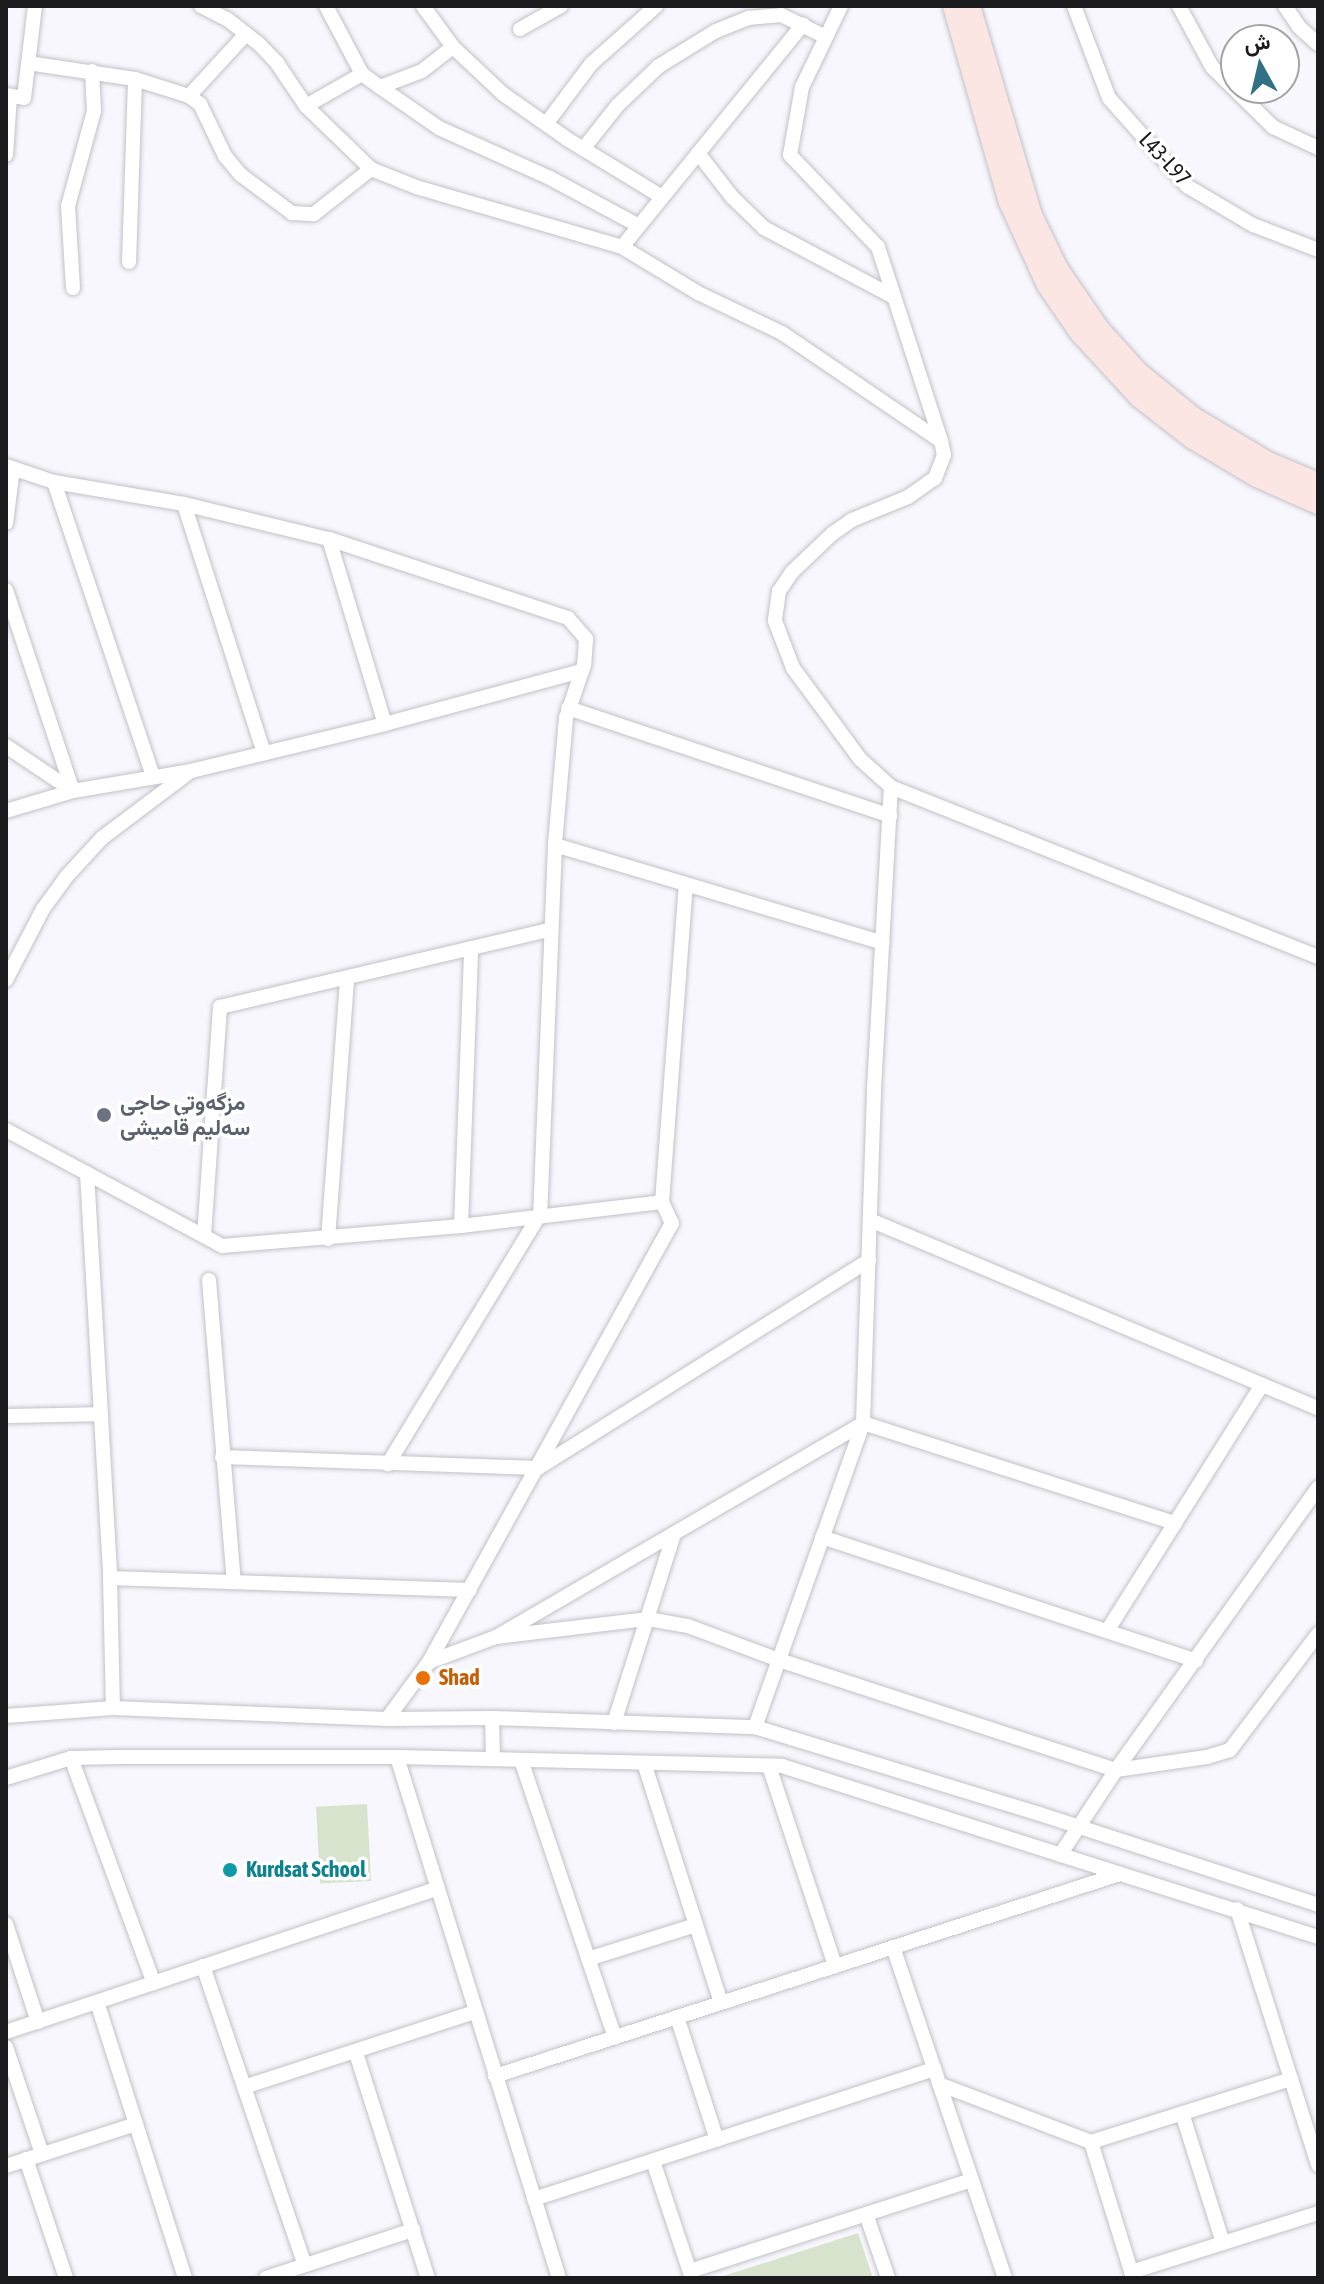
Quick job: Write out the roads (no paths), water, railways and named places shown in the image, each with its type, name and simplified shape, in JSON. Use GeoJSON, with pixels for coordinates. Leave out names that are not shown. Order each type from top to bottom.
{"type":"FeatureCollection","features":[{"type":"Feature","properties":{"kind":"street"},"geometry":{"type":"LineString","coordinates":[[6,155],[8,96],[24,98],[35,6]]}},
{"type":"Feature","properties":{"kind":"street"},"geometry":{"type":"LineString","coordinates":[[201,6],[246,34],[277,63],[306,106],[371,169],[416,187],[622,247],[698,293],[782,333],[941,441]]}},
{"type":"Feature","properties":{"kind":"street"},"geometry":{"type":"LineString","coordinates":[[326,6],[362,74],[380,87],[439,128],[550,178],[639,226]]}},
{"type":"Feature","properties":{"kind":"street"},"geometry":{"type":"LineString","coordinates":[[423,6],[453,47],[503,94],[583,149],[662,197]]}},
{"type":"Feature","properties":{"kind":"street"},"geometry":{"type":"LineString","coordinates":[[520,29],[561,6]]}},
{"type":"Feature","properties":{"kind":"street"},"geometry":{"type":"LineString","coordinates":[[546,124],[586,70],[622,33],[656,6]]}},
{"type":"Feature","properties":{"kind":"street"},"geometry":{"type":"LineString","coordinates":[[841,6],[802,87],[790,155],[878,247],[944,455],[935,478],[908,497],[852,520],[832,534],[792,572],[774,605],[779,638],[793,668],[860,759],[891,787],[1318,957]]}},
{"type":"Feature","properties":{"kind":"street"},"geometry":{"type":"LineString","coordinates":[[953,6],[985,97],[1044,244],[1100,330],[1138,372],[1193,417],[1268,462],[1318,483]]}},
{"type":"Feature","properties":{"kind":"street"},"geometry":{"type":"LineString","coordinates":[[970,6],[985,97],[1009,202],[1033,258],[1062,308],[1098,355],[1139,397],[1193,439],[1257,477],[1318,504]]}},
{"type":"Feature","properties":{"kind":"street","name":"L43-L97"},"geometry":{"type":"LineString","coordinates":[[1074,6],[1109,98],[1187,186],[1253,225],[1318,250]]}},
{"type":"Feature","properties":{"kind":"street"},"geometry":{"type":"LineString","coordinates":[[1179,6],[1212,67],[1273,127],[1318,148]]}},
{"type":"Feature","properties":{"kind":"street"},"geometry":{"type":"LineString","coordinates":[[1285,6],[1299,27],[1318,44]]}},
{"type":"Feature","properties":{"kind":"street"},"geometry":{"type":"LineString","coordinates":[[583,149],[618,105],[659,66],[693,42],[748,18],[767,14],[792,18],[826,37]]}},
{"type":"Feature","properties":{"kind":"street"},"geometry":{"type":"LineString","coordinates":[[622,247],[803,24]]}},
{"type":"Feature","properties":{"kind":"street"},"geometry":{"type":"LineString","coordinates":[[189,96],[246,34]]}},
{"type":"Feature","properties":{"kind":"street"},"geometry":{"type":"LineString","coordinates":[[380,87],[422,71],[453,47]]}},
{"type":"Feature","properties":{"kind":"street"},"geometry":{"type":"LineString","coordinates":[[28,63],[135,79],[189,96],[200,104],[225,156],[241,175],[292,213],[314,214],[371,169]]}},
{"type":"Feature","properties":{"kind":"street"},"geometry":{"type":"LineString","coordinates":[[73,288],[68,206],[94,111],[92,71]]}},
{"type":"Feature","properties":{"kind":"street"},"geometry":{"type":"LineString","coordinates":[[306,106],[362,74]]}},
{"type":"Feature","properties":{"kind":"street"},"geometry":{"type":"LineString","coordinates":[[129,262],[135,79]]}},
{"type":"Feature","properties":{"kind":"street"},"geometry":{"type":"LineString","coordinates":[[698,153],[732,197],[764,228],[894,297]]}},
{"type":"Feature","properties":{"kind":"street"},"geometry":{"type":"LineString","coordinates":[[6,523],[10,467],[54,482],[184,504],[329,539],[568,618],[586,639],[582,671],[568,708],[555,845],[549,930],[540,1214],[388,1464]]}},
{"type":"Feature","properties":{"kind":"street"},"geometry":{"type":"LineString","coordinates":[[54,482],[153,776]]}},
{"type":"Feature","properties":{"kind":"street"},"geometry":{"type":"LineString","coordinates":[[184,504],[264,753]]}},
{"type":"Feature","properties":{"kind":"street"},"geometry":{"type":"LineString","coordinates":[[329,539],[385,724]]}},
{"type":"Feature","properties":{"kind":"street"},"geometry":{"type":"LineString","coordinates":[[6,590],[73,791]]}},
{"type":"Feature","properties":{"kind":"street"},"geometry":{"type":"LineString","coordinates":[[6,811],[73,791],[191,771],[385,724],[582,671]]}},
{"type":"Feature","properties":{"kind":"street"},"geometry":{"type":"LineString","coordinates":[[568,708],[890,816]]}},
{"type":"Feature","properties":{"kind":"street"},"geometry":{"type":"LineString","coordinates":[[6,746],[73,791]]}},
{"type":"Feature","properties":{"kind":"street"},"geometry":{"type":"LineString","coordinates":[[6,980],[43,909],[67,876],[102,838],[191,771]]}},
{"type":"Feature","properties":{"kind":"street"},"geometry":{"type":"LineString","coordinates":[[755,1727],[863,1423],[891,787]]}},
{"type":"Feature","properties":{"kind":"street"},"geometry":{"type":"LineString","coordinates":[[555,845],[883,943]]}},
{"type":"Feature","properties":{"kind":"street"},"geometry":{"type":"LineString","coordinates":[[387,1719],[429,1662],[672,1223],[662,1202],[686,885]]}},
{"type":"Feature","properties":{"kind":"street"},"geometry":{"type":"LineString","coordinates":[[204,1236],[220,1007],[549,930]]}},
{"type":"Feature","properties":{"kind":"street"},"geometry":{"type":"LineString","coordinates":[[461,1226],[471,948]]}},
{"type":"Feature","properties":{"kind":"street"},"geometry":{"type":"LineString","coordinates":[[328,1239],[347,979]]}},
{"type":"Feature","properties":{"kind":"street"},"geometry":{"type":"LineString","coordinates":[[6,1130],[222,1246],[461,1226],[540,1214],[662,1202]]}},
{"type":"Feature","properties":{"kind":"street"},"geometry":{"type":"LineString","coordinates":[[87,1173],[110,1578],[113,1708]]}},
{"type":"Feature","properties":{"kind":"street"},"geometry":{"type":"LineString","coordinates":[[870,1220],[1318,1408]]}},
{"type":"Feature","properties":{"kind":"street"},"geometry":{"type":"LineString","coordinates":[[222,1457],[538,1468],[869,1260]]}},
{"type":"Feature","properties":{"kind":"street"},"geometry":{"type":"LineString","coordinates":[[209,1280],[234,1582]]}},
{"type":"Feature","properties":{"kind":"street"},"geometry":{"type":"LineString","coordinates":[[1107,1631],[1262,1385]]}},
{"type":"Feature","properties":{"kind":"street"},"geometry":{"type":"LineString","coordinates":[[6,1416],[100,1414]]}},
{"type":"Feature","properties":{"kind":"street"},"geometry":{"type":"LineString","coordinates":[[429,1662],[496,1637],[863,1423],[1175,1523]]}},
{"type":"Feature","properties":{"kind":"street"},"geometry":{"type":"LineString","coordinates":[[1060,1855],[1076,1826],[1116,1770],[1312,1506],[1318,1488]]}},
{"type":"Feature","properties":{"kind":"street"},"geometry":{"type":"LineString","coordinates":[[614,1723],[674,1534]]}},
{"type":"Feature","properties":{"kind":"street"},"geometry":{"type":"LineString","coordinates":[[822,1537],[1196,1661]]}},
{"type":"Feature","properties":{"kind":"street"},"geometry":{"type":"LineString","coordinates":[[110,1578],[470,1590]]}},
{"type":"Feature","properties":{"kind":"street"},"geometry":{"type":"LineString","coordinates":[[496,1637],[648,1619],[688,1626],[779,1660],[1116,1770],[1207,1757],[1230,1750],[1318,1634]]}},
{"type":"Feature","properties":{"kind":"street"},"geometry":{"type":"LineString","coordinates":[[6,1716],[113,1708],[387,1719],[492,1718],[755,1727],[1318,1905]]}},
{"type":"Feature","properties":{"kind":"street"},"geometry":{"type":"LineString","coordinates":[[492,1718],[493,1759]]}},
{"type":"Feature","properties":{"kind":"street"},"geometry":{"type":"LineString","coordinates":[[397,1757],[559,2278]]}},
{"type":"Feature","properties":{"kind":"street"},"geometry":{"type":"LineString","coordinates":[[6,1778],[71,1758],[397,1757],[782,1766],[1318,1937]]}},
{"type":"Feature","properties":{"kind":"street"},"geometry":{"type":"LineString","coordinates":[[71,1758],[154,1983]]}},
{"type":"Feature","properties":{"kind":"street"},"geometry":{"type":"LineString","coordinates":[[521,1760],[615,2038]]}},
{"type":"Feature","properties":{"kind":"street"},"geometry":{"type":"LineString","coordinates":[[644,1763],[721,2003]]}},
{"type":"Feature","properties":{"kind":"street"},"geometry":{"type":"LineString","coordinates":[[769,1766],[835,1966]]}},
{"type":"Feature","properties":{"kind":"street"},"geometry":{"type":"LineString","coordinates":[[495,2076],[1120,1874]]}},
{"type":"Feature","properties":{"kind":"street"},"geometry":{"type":"LineString","coordinates":[[6,2032],[436,1889]]}},
{"type":"Feature","properties":{"kind":"street"},"geometry":{"type":"LineString","coordinates":[[1237,1909],[1318,2165]]}},
{"type":"Feature","properties":{"kind":"street"},"geometry":{"type":"LineString","coordinates":[[6,1924],[38,2022]]}},
{"type":"Feature","properties":{"kind":"street"},"geometry":{"type":"LineString","coordinates":[[588,1959],[696,1925]]}},
{"type":"Feature","properties":{"kind":"street"},"geometry":{"type":"LineString","coordinates":[[893,1947],[1005,2278]]}},
{"type":"Feature","properties":{"kind":"street"},"geometry":{"type":"LineString","coordinates":[[203,1966],[305,2265]]}},
{"type":"Feature","properties":{"kind":"street"},"geometry":{"type":"LineString","coordinates":[[97,2002],[185,2278]]}},
{"type":"Feature","properties":{"kind":"street"},"geometry":{"type":"LineString","coordinates":[[244,2087],[475,2012]]}},
{"type":"Feature","properties":{"kind":"street"},"geometry":{"type":"LineString","coordinates":[[677,2017],[717,2140]]}},
{"type":"Feature","properties":{"kind":"street"},"geometry":{"type":"LineString","coordinates":[[6,2047],[42,2154]]}},
{"type":"Feature","properties":{"kind":"street"},"geometry":{"type":"LineString","coordinates":[[356,2053],[428,2278]]}},
{"type":"Feature","properties":{"kind":"street"},"geometry":{"type":"LineString","coordinates":[[534,2199],[717,2140],[936,2077],[1091,2142],[1291,2079]]}},
{"type":"Feature","properties":{"kind":"street"},"geometry":{"type":"LineString","coordinates":[[1182,2113],[1223,2243]]}},
{"type":"Feature","properties":{"kind":"street"},"geometry":{"type":"LineString","coordinates":[[6,2166],[136,2124]]}},
{"type":"Feature","properties":{"kind":"street"},"geometry":{"type":"LineString","coordinates":[[1091,2142],[1132,2275],[1318,2213]]}},
{"type":"Feature","properties":{"kind":"street"},"geometry":{"type":"LineString","coordinates":[[26,2159],[66,2278]]}},
{"type":"Feature","properties":{"kind":"street"},"geometry":{"type":"LineString","coordinates":[[653,2161],[691,2275],[972,2180]]}},
{"type":"Feature","properties":{"kind":"street"},"geometry":{"type":"LineString","coordinates":[[866,2214],[888,2278]]}},
{"type":"Feature","properties":{"kind":"street"},"geometry":{"type":"LineString","coordinates":[[266,2278],[413,2230]]}},
{"type":"Feature","properties":{"kind":"place","name":"مزگەوتی حاجی سەلیم قامیشی"},"geometry":{"type":"Point","coordinates":[104,1115]}},
{"type":"Feature","properties":{"kind":"place","name":"Shad"},"geometry":{"type":"Point","coordinates":[423,1678]}},
{"type":"Feature","properties":{"kind":"place","name":"Kurdsat School"},"geometry":{"type":"Point","coordinates":[230,1870]}}]}
